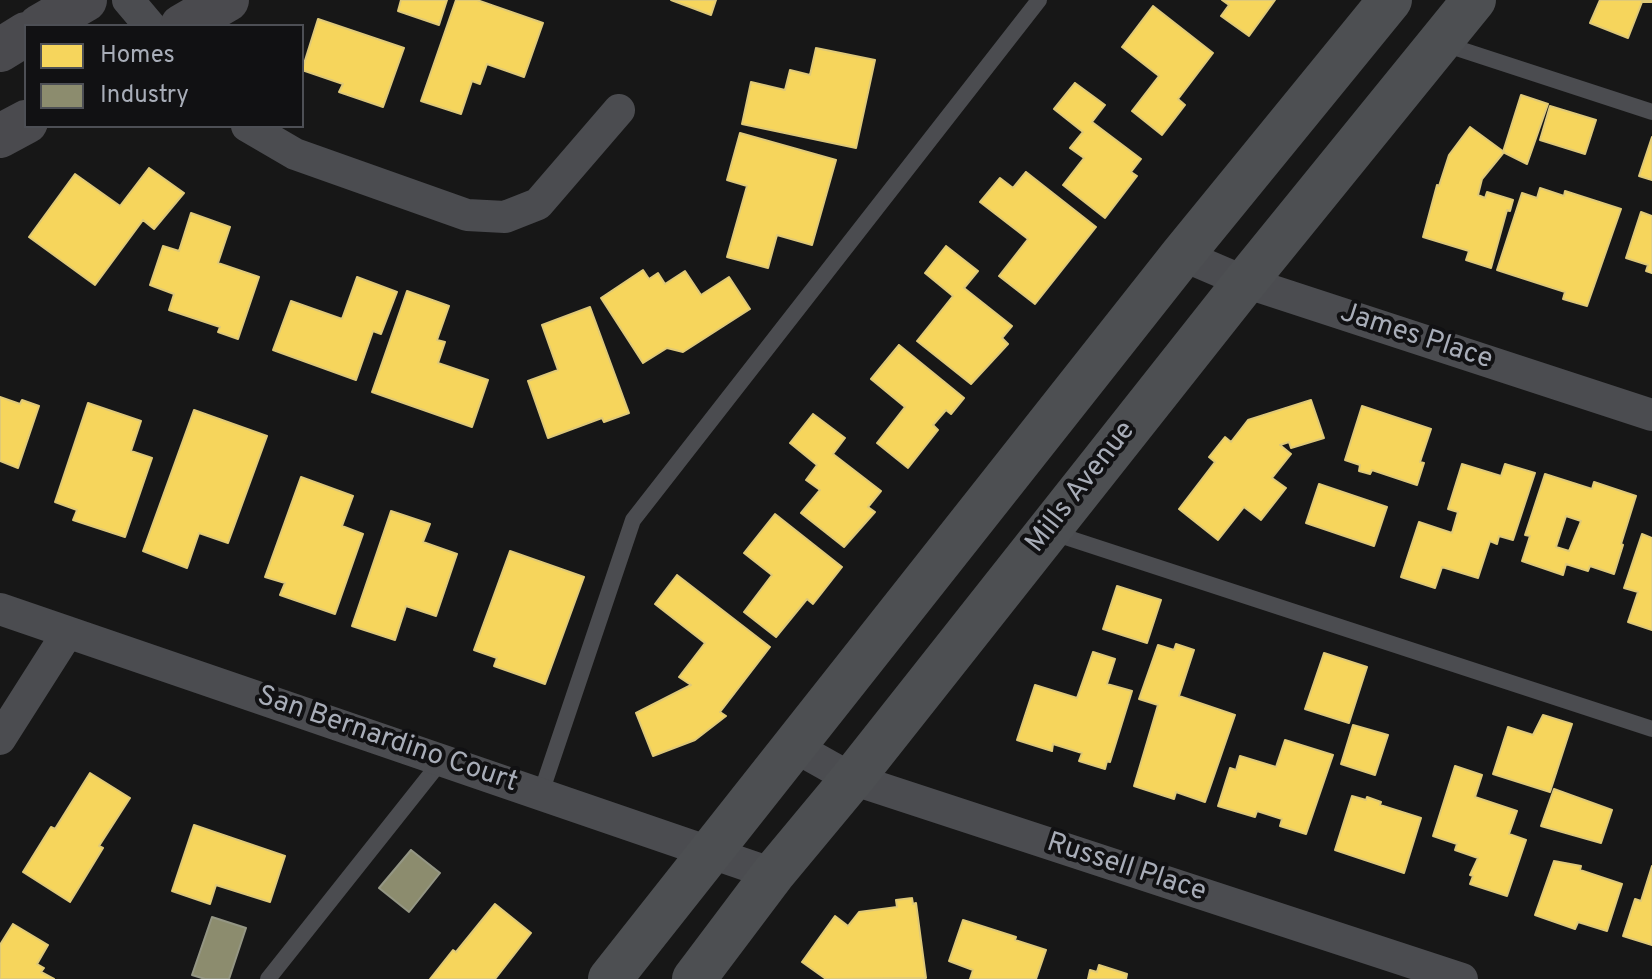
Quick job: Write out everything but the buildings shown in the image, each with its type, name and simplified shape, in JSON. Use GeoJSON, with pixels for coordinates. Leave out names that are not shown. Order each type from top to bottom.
{"type":"FeatureCollection","features":[{"type":"Feature","properties":{"kind":"main road"},"geometry":{"type":"LineString","coordinates":[[43,24],[85,0]]}},
{"type":"Feature","properties":{"kind":"main road"},"geometry":{"type":"LineString","coordinates":[[185,24],[227,0]]}},
{"type":"Feature","properties":{"kind":"main road"},"geometry":{"type":"LineString","coordinates":[[610,979],[1182,255],[1390,0]]}},
{"type":"Feature","properties":{"kind":"main road","name":"Mills Avenue"},"geometry":{"type":"LineString","coordinates":[[694,979],[773,874],[1474,0]]}},
{"type":"Feature","properties":{"kind":"main road"},"geometry":{"type":"LineString","coordinates":[[0,50],[24,35]]}},
{"type":"Feature","properties":{"kind":"main road"},"geometry":{"type":"LineString","coordinates":[[0,136],[24,123]]}},
{"type":"Feature","properties":{"kind":"street"},"geometry":{"type":"LineString","coordinates":[[128,0],[148,24]]}},
{"type":"Feature","properties":{"kind":"street"},"geometry":{"type":"LineString","coordinates":[[250,128],[295,154],[467,215],[505,217],[538,204],[619,110]]}},
{"type":"Feature","properties":{"kind":"street","name":"James Place"},"geometry":{"type":"LineString","coordinates":[[1182,255],[1245,282],[1652,415]]}},
{"type":"Feature","properties":{"kind":"street","name":"San Bernardino Court"},"geometry":{"type":"LineString","coordinates":[[0,609],[773,874]]}},
{"type":"Feature","properties":{"kind":"street"},"geometry":{"type":"LineString","coordinates":[[0,739],[68,632]]}},
{"type":"Feature","properties":{"kind":"street","name":"Russell Place"},"geometry":{"type":"LineString","coordinates":[[795,747],[852,779],[1462,979]]}},
{"type":"Feature","properties":{"kind":"lane"},"geometry":{"type":"LineString","coordinates":[[541,793],[633,520],[1039,0]]}},
{"type":"Feature","properties":{"kind":"lane"},"geometry":{"type":"LineString","coordinates":[[1439,43],[1652,112]]}},
{"type":"Feature","properties":{"kind":"lane"},"geometry":{"type":"LineString","coordinates":[[1048,531],[1652,729]]}},
{"type":"Feature","properties":{"kind":"lane"},"geometry":{"type":"LineString","coordinates":[[268,979],[442,760]]}}]}
